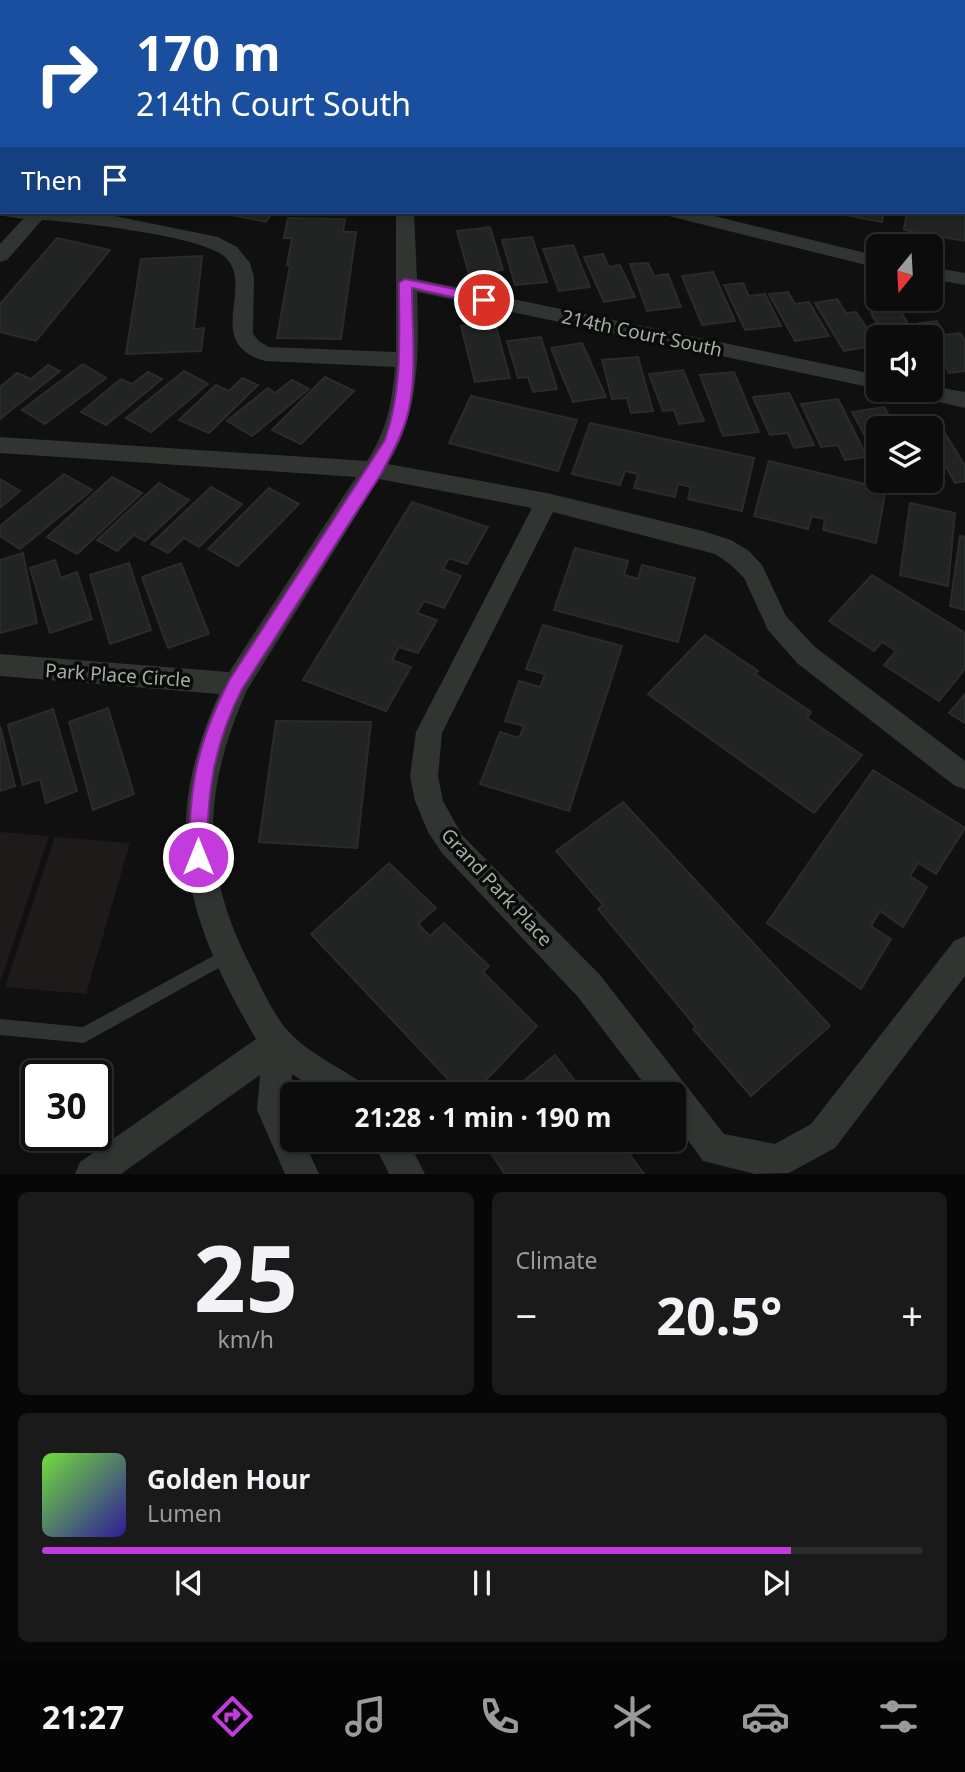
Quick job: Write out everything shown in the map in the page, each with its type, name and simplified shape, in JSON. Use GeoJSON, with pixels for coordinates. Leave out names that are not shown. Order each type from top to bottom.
{"type":"FeatureCollection","features":[{"type":"Feature","properties":{"kind":"street"},"geometry":{"type":"LineString","coordinates":[[0,256],[38,214],[95,218],[211,241],[226,246],[237,254],[243,265],[243,335],[251,346],[265,354],[406,360]]}},
{"type":"Feature","properties":{"kind":"street"},"geometry":{"type":"LineString","coordinates":[[334,1082],[278,1043],[226,956],[208,906],[198,857],[198,808],[205,761],[219,717],[236,684],[392,440],[402,410],[406,360],[405,214]]}},
{"type":"Feature","properties":{"kind":"street"},"geometry":{"type":"LineString","coordinates":[[684,214],[866,259]]}},
{"type":"Feature","properties":{"kind":"street"},"geometry":{"type":"LineString","coordinates":[[943,275],[965,279]]}},
{"type":"Feature","properties":{"kind":"street","name":"214th Court South"},"geometry":{"type":"LineString","coordinates":[[405,283],[866,379]]}},
{"type":"Feature","properties":{"kind":"street"},"geometry":{"type":"LineString","coordinates":[[943,396],[965,400]]}},
{"type":"Feature","properties":{"kind":"street"},"geometry":{"type":"LineString","coordinates":[[0,445],[375,470],[547,502],[703,540],[723,547],[740,558],[762,587],[777,623],[806,655],[965,777]]}},
{"type":"Feature","properties":{"kind":"street","name":"Grand Park Place"},"geometry":{"type":"LineString","coordinates":[[547,502],[433,722],[425,755],[424,776],[429,801],[438,823],[452,844],[589,986],[663,1082]]}},
{"type":"Feature","properties":{"kind":"street","name":"Park Place Circle"},"geometry":{"type":"LineString","coordinates":[[0,665],[236,684]]}},
{"type":"Feature","properties":{"kind":"street","name":"Grand Park Place"},"geometry":{"type":"LineString","coordinates":[[686,1112],[715,1149],[777,1161],[823,1136],[965,951]]}},
{"type":"Feature","properties":{"kind":"street"},"geometry":{"type":"LineString","coordinates":[[92,1174],[278,1043]]}},
{"type":"Feature","properties":{"kind":"street"},"geometry":{"type":"LineString","coordinates":[[278,1043],[273,1110],[302,1174]]}},
{"type":"Feature","properties":{"kind":"street"},"geometry":{"type":"LineString","coordinates":[[395,1152],[408,1174]]}},
{"type":"Feature","properties":{"kind":"lane"},"geometry":{"type":"LineString","coordinates":[[0,1027],[84,1035],[226,956]]}},
{"type":"Feature","properties":{"kind":"shaded area"},"geometry":{"type":"Polygon","coordinates":[[[0,832],[49,836],[0,983],[0,832]]]}},
{"type":"Feature","properties":{"kind":"shaded area"},"geometry":{"type":"Polygon","coordinates":[[[55,837],[130,843],[86,994],[5,987],[55,837]]]}},
{"type":"Feature","properties":{"kind":"building"},"geometry":{"type":"Polygon","coordinates":[[[227,214],[272,214],[266,222],[227,214]]]}},
{"type":"Feature","properties":{"kind":"building"},"geometry":{"type":"Polygon","coordinates":[[[840,214],[884,214],[882,222],[840,214]]]}},
{"type":"Feature","properties":{"kind":"building"},"geometry":{"type":"Polygon","coordinates":[[[907,214],[965,214],[965,241],[943,237],[943,234],[904,230],[907,214]]]}},
{"type":"Feature","properties":{"kind":"building"},"geometry":{"type":"Polygon","coordinates":[[[288,218],[345,219],[343,232],[356,232],[341,339],[277,338],[290,265],[287,265],[292,238],[284,238],[288,218]]]}},
{"type":"Feature","properties":{"kind":"building"},"geometry":{"type":"Polygon","coordinates":[[[490,227],[503,270],[469,274],[457,231],[490,227]]]}},
{"type":"Feature","properties":{"kind":"building"},"geometry":{"type":"Polygon","coordinates":[[[532,237],[547,282],[515,285],[502,240],[532,237]]]}},
{"type":"Feature","properties":{"kind":"building"},"geometry":{"type":"Polygon","coordinates":[[[57,238],[110,250],[36,341],[0,332],[0,304],[57,238]]]}},
{"type":"Feature","properties":{"kind":"building"},"geometry":{"type":"Polygon","coordinates":[[[573,245],[590,287],[559,291],[543,249],[573,245]]]}},
{"type":"Feature","properties":{"kind":"building"},"geometry":{"type":"Polygon","coordinates":[[[603,254],[609,267],[620,265],[635,297],[604,302],[584,257],[603,254]]]}},
{"type":"Feature","properties":{"kind":"building"},"geometry":{"type":"Polygon","coordinates":[[[202,256],[194,329],[204,328],[201,351],[126,354],[141,259],[202,256]]]}},
{"type":"Feature","properties":{"kind":"building"},"geometry":{"type":"Polygon","coordinates":[[[648,263],[654,276],[668,274],[681,307],[647,311],[630,264],[648,263]]]}},
{"type":"Feature","properties":{"kind":"building"},"geometry":{"type":"Polygon","coordinates":[[[713,272],[735,321],[702,325],[682,276],[713,272]]]}},
{"type":"Feature","properties":{"kind":"building"},"geometry":{"type":"Polygon","coordinates":[[[743,283],[749,296],[765,294],[781,326],[745,330],[724,285],[743,283]]]}},
{"type":"Feature","properties":{"kind":"building"},"geometry":{"type":"Polygon","coordinates":[[[788,292],[795,304],[809,302],[829,336],[795,341],[769,294],[788,292]]]}},
{"type":"Feature","properties":{"kind":"building"},"geometry":{"type":"Polygon","coordinates":[[[837,299],[846,313],[856,312],[866,327],[866,347],[844,351],[815,303],[837,299]]]}},
{"type":"Feature","properties":{"kind":"building"},"geometry":{"type":"Polygon","coordinates":[[[901,312],[909,325],[878,325],[871,313],[901,312]]]}},
{"type":"Feature","properties":{"kind":"building"},"geometry":{"type":"Polygon","coordinates":[[[937,321],[939,325],[921,325],[920,323],[937,321]]]}},
{"type":"Feature","properties":{"kind":"building"},"geometry":{"type":"Polygon","coordinates":[[[495,323],[510,378],[475,382],[461,326],[495,323]]]}},
{"type":"Feature","properties":{"kind":"building"},"geometry":{"type":"Polygon","coordinates":[[[943,332],[945,335],[960,333],[965,340],[965,371],[949,373],[943,361],[943,332]]]}},
{"type":"Feature","properties":{"kind":"building"},"geometry":{"type":"Polygon","coordinates":[[[541,337],[557,389],[533,392],[528,377],[518,378],[507,341],[541,337]]]}},
{"type":"Feature","properties":{"kind":"building"},"geometry":{"type":"Polygon","coordinates":[[[582,343],[606,397],[573,402],[551,348],[582,343]]]}},
{"type":"Feature","properties":{"kind":"building"},"geometry":{"type":"Polygon","coordinates":[[[638,357],[653,411],[631,413],[627,398],[612,399],[602,360],[638,357]]]}},
{"type":"Feature","properties":{"kind":"building"},"geometry":{"type":"Polygon","coordinates":[[[83,364],[106,378],[45,424],[22,410],[83,364]]]}},
{"type":"Feature","properties":{"kind":"building"},"geometry":{"type":"Polygon","coordinates":[[[48,365],[60,371],[0,419],[0,387],[17,373],[31,379],[48,365]]]}},
{"type":"Feature","properties":{"kind":"building"},"geometry":{"type":"Polygon","coordinates":[[[683,370],[704,421],[679,424],[674,410],[663,411],[649,374],[683,370]]]}},
{"type":"Feature","properties":{"kind":"building"},"geometry":{"type":"Polygon","coordinates":[[[184,371],[208,384],[151,432],[126,418],[184,371]]]}},
{"type":"Feature","properties":{"kind":"building"},"geometry":{"type":"Polygon","coordinates":[[[148,372],[162,379],[106,425],[81,412],[121,379],[132,384],[148,372]]]}},
{"type":"Feature","properties":{"kind":"building"},"geometry":{"type":"Polygon","coordinates":[[[734,372],[759,432],[723,436],[700,375],[734,372]]]}},
{"type":"Feature","properties":{"kind":"building"},"geometry":{"type":"Polygon","coordinates":[[[325,377],[354,391],[301,444],[272,430],[325,377]]]}},
{"type":"Feature","properties":{"kind":"building"},"geometry":{"type":"Polygon","coordinates":[[[242,378],[258,385],[209,433],[179,420],[216,385],[229,391],[242,378]]]}},
{"type":"Feature","properties":{"kind":"building"},"geometry":{"type":"Polygon","coordinates":[[[292,380],[309,389],[252,436],[227,421],[268,388],[275,393],[292,380]]]}},
{"type":"Feature","properties":{"kind":"building"},"geometry":{"type":"Polygon","coordinates":[[[789,393],[814,445],[794,448],[788,433],[770,435],[753,397],[789,393]]]}},
{"type":"Feature","properties":{"kind":"building"},"geometry":{"type":"Polygon","coordinates":[[[471,396],[577,420],[558,471],[449,443],[471,396]]]}},
{"type":"Feature","properties":{"kind":"building"},"geometry":{"type":"Polygon","coordinates":[[[838,399],[866,457],[845,460],[838,445],[821,447],[801,404],[838,399]]]}},
{"type":"Feature","properties":{"kind":"building"},"geometry":{"type":"Polygon","coordinates":[[[884,407],[889,416],[866,416],[866,438],[852,412],[884,407]]]}},
{"type":"Feature","properties":{"kind":"building"},"geometry":{"type":"Polygon","coordinates":[[[590,423],[754,458],[742,511],[688,499],[691,487],[678,484],[675,497],[634,488],[638,474],[625,471],[620,485],[572,474],[590,423]]]}},
{"type":"Feature","properties":{"kind":"building"},"geometry":{"type":"Polygon","coordinates":[[[943,430],[965,466],[965,481],[955,483],[947,468],[943,469],[943,430]]]}},
{"type":"Feature","properties":{"kind":"building"},"geometry":{"type":"Polygon","coordinates":[[[769,461],[866,484],[866,493],[885,493],[876,543],[823,530],[825,519],[812,516],[808,529],[754,516],[769,461]]]}},
{"type":"Feature","properties":{"kind":"building"},"geometry":{"type":"Polygon","coordinates":[[[64,474],[92,490],[20,549],[0,536],[0,526],[64,474]]]}},
{"type":"Feature","properties":{"kind":"building"},"geometry":{"type":"Polygon","coordinates":[[[112,477],[142,493],[77,554],[47,537],[112,477]]]}},
{"type":"Feature","properties":{"kind":"building"},"geometry":{"type":"Polygon","coordinates":[[[0,479],[20,491],[0,508],[0,479]]]}},
{"type":"Feature","properties":{"kind":"building"},"geometry":{"type":"Polygon","coordinates":[[[159,483],[189,500],[145,541],[134,535],[117,551],[97,540],[159,483]]]}},
{"type":"Feature","properties":{"kind":"building"},"geometry":{"type":"Polygon","coordinates":[[[211,487],[242,504],[199,547],[184,538],[168,553],[151,544],[211,487]]]}},
{"type":"Feature","properties":{"kind":"building"},"geometry":{"type":"Polygon","coordinates":[[[269,488],[299,504],[238,566],[208,549],[269,488]]]}},
{"type":"Feature","properties":{"kind":"building"},"geometry":{"type":"Polygon","coordinates":[[[412,502],[488,527],[467,564],[449,558],[443,569],[461,576],[444,608],[424,601],[417,613],[437,620],[418,653],[399,647],[392,660],[411,667],[386,711],[303,680],[412,502]]]}},
{"type":"Feature","properties":{"kind":"building"},"geometry":{"type":"Polygon","coordinates":[[[910,503],[955,513],[948,586],[900,575],[910,503]]]}},
{"type":"Feature","properties":{"kind":"building"},"geometry":{"type":"Polygon","coordinates":[[[960,536],[965,537],[965,610],[950,606],[960,536]]]}},
{"type":"Feature","properties":{"kind":"building"},"geometry":{"type":"Polygon","coordinates":[[[575,548],[628,561],[624,575],[638,579],[642,565],[695,578],[678,642],[554,610],[575,548]]]}},
{"type":"Feature","properties":{"kind":"building"},"geometry":{"type":"Polygon","coordinates":[[[23,553],[37,623],[0,633],[0,560],[23,553]]]}},
{"type":"Feature","properties":{"kind":"building"},"geometry":{"type":"Polygon","coordinates":[[[55,560],[61,578],[77,572],[92,619],[50,633],[30,568],[55,560]]]}},
{"type":"Feature","properties":{"kind":"building"},"geometry":{"type":"Polygon","coordinates":[[[129,563],[151,630],[110,644],[90,575],[129,563]]]}},
{"type":"Feature","properties":{"kind":"building"},"geometry":{"type":"Polygon","coordinates":[[[181,563],[209,634],[168,648],[142,577],[181,563]]]}},
{"type":"Feature","properties":{"kind":"building"},"geometry":{"type":"Polygon","coordinates":[[[872,575],[965,633],[965,669],[939,701],[884,665],[896,651],[882,642],[874,651],[829,621],[872,575]]]}},
{"type":"Feature","properties":{"kind":"building"},"geometry":{"type":"Polygon","coordinates":[[[543,625],[622,646],[569,811],[480,784],[500,732],[519,738],[524,726],[505,721],[519,681],[540,687],[545,674],[526,669],[543,625]]]}},
{"type":"Feature","properties":{"kind":"building"},"geometry":{"type":"Polygon","coordinates":[[[705,635],[758,671],[755,674],[811,712],[807,718],[862,755],[814,813],[648,694],[705,635]]]}},
{"type":"Feature","properties":{"kind":"building"},"geometry":{"type":"Polygon","coordinates":[[[965,694],[965,723],[949,713],[965,694]]]}},
{"type":"Feature","properties":{"kind":"building"},"geometry":{"type":"Polygon","coordinates":[[[108,708],[134,794],[93,810],[69,722],[108,708]]]}},
{"type":"Feature","properties":{"kind":"building"},"geometry":{"type":"Polygon","coordinates":[[[53,709],[77,791],[46,803],[40,779],[23,785],[8,725],[53,709]]]}},
{"type":"Feature","properties":{"kind":"building"},"geometry":{"type":"Polygon","coordinates":[[[276,721],[371,722],[357,848],[259,842],[276,721]]]}},
{"type":"Feature","properties":{"kind":"building"},"geometry":{"type":"Polygon","coordinates":[[[0,726],[15,786],[0,791],[0,726]]]}},
{"type":"Feature","properties":{"kind":"building"},"geometry":{"type":"Polygon","coordinates":[[[873,770],[965,828],[936,874],[918,863],[910,876],[927,887],[903,927],[880,911],[871,926],[891,939],[861,989],[767,923],[873,770]]]}},
{"type":"Feature","properties":{"kind":"building"},"geometry":{"type":"Polygon","coordinates":[[[623,802],[830,1026],[751,1096],[693,1029],[696,1027],[598,909],[603,905],[556,851],[623,802]]]}},
{"type":"Feature","properties":{"kind":"building"},"geometry":{"type":"Polygon","coordinates":[[[389,863],[436,908],[418,924],[430,936],[444,923],[489,966],[483,972],[537,1026],[484,1082],[451,1082],[311,934],[389,863]]]}},
{"type":"Feature","properties":{"kind":"building"},"geometry":{"type":"Polygon","coordinates":[[[555,1055],[576,1082],[522,1082],[555,1055]]]}},
{"type":"Feature","properties":{"kind":"building"},"geometry":{"type":"Polygon","coordinates":[[[490,1152],[628,1152],[644,1174],[505,1174],[490,1152]]]}},
{"type":"Feature","properties":{"kind":"route"},"geometry":{"type":"LineString","coordinates":[[198,857],[198,808],[205,761],[219,717],[236,684],[392,440],[402,410],[406,381],[405,283],[484,300]]}}]}
